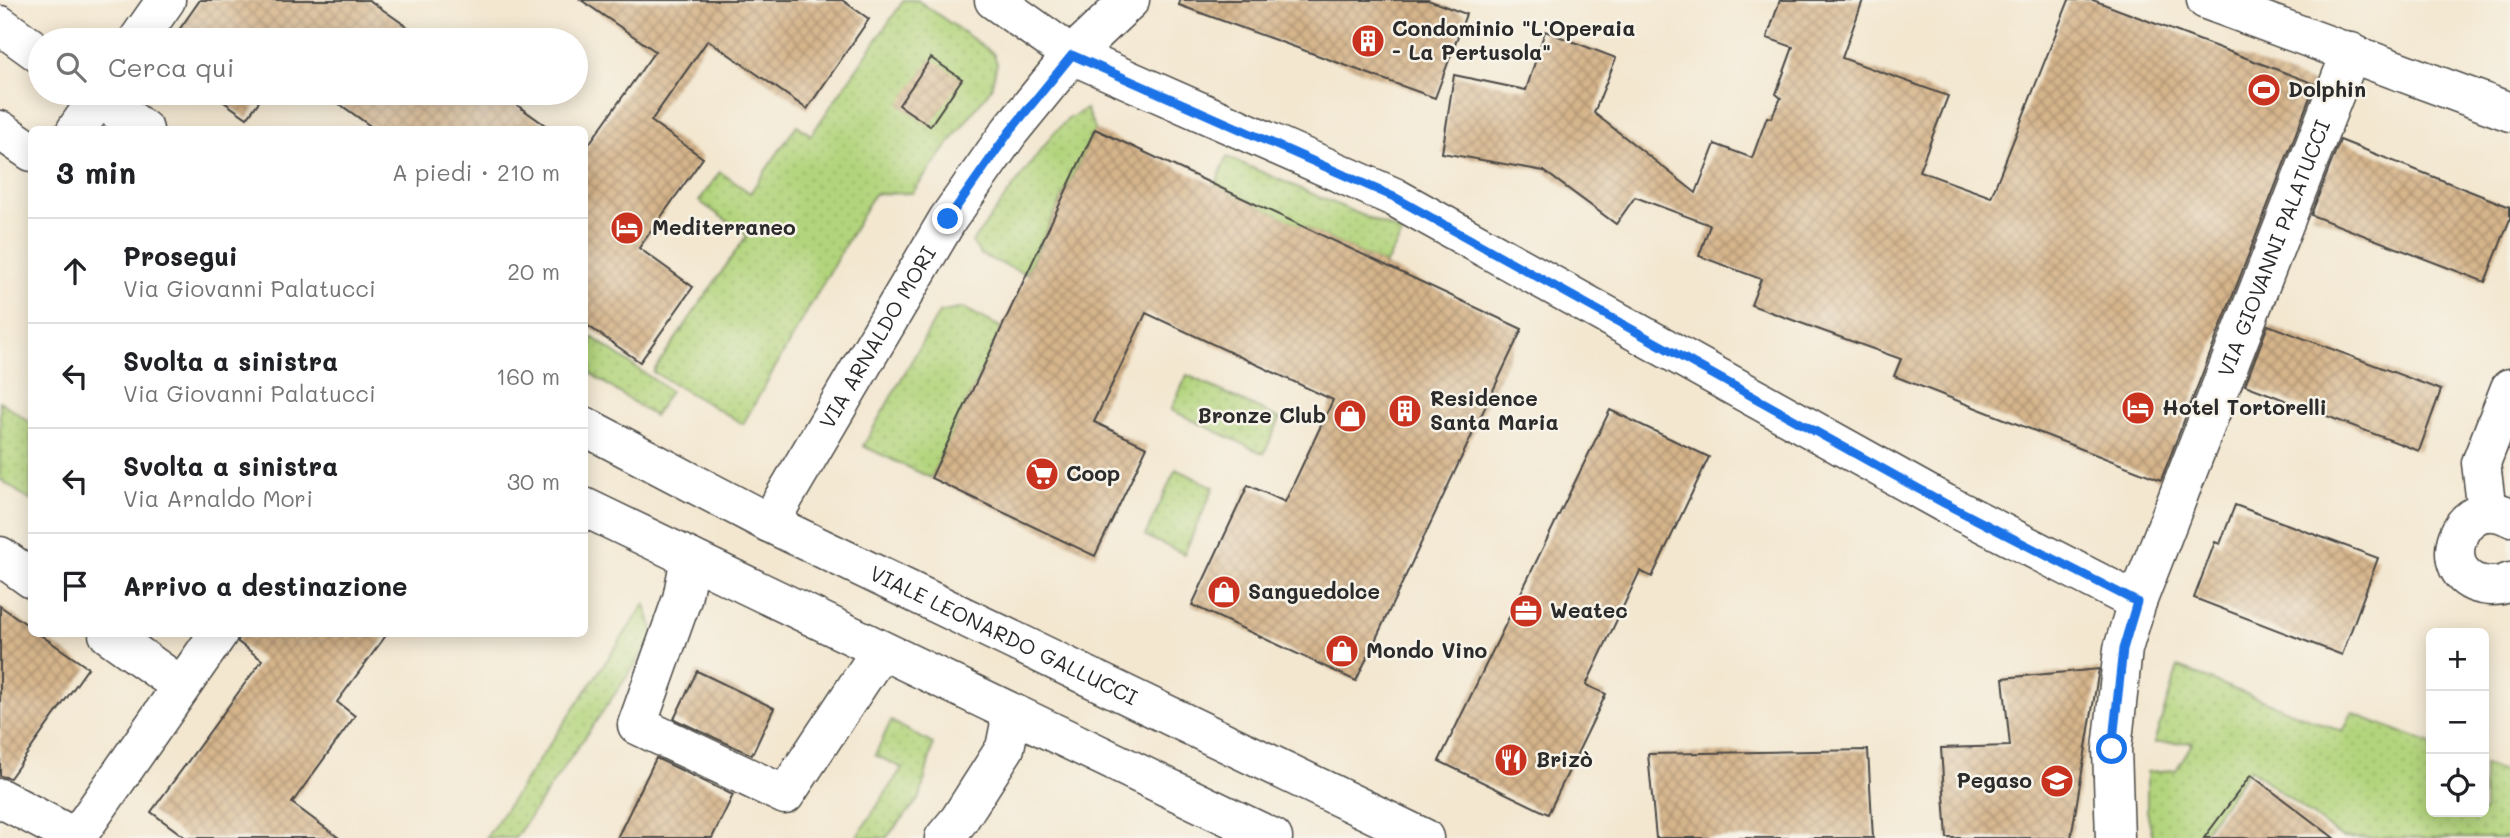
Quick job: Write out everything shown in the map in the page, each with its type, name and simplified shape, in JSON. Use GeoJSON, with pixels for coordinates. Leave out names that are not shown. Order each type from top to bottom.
{"type":"FeatureCollection","features":[{"type":"Feature","properties":{"kind":"street"},"geometry":{"type":"LineString","coordinates":[[146,28],[166,0]]}},
{"type":"Feature","properties":{"kind":"street"},"geometry":{"type":"LineString","coordinates":[[994,0],[1072,55],[1394,197],[1933,497],[2137,602]]}},
{"type":"Feature","properties":{"kind":"street","name":"VIA ARNALDO MORI"},"geometry":{"type":"LineString","coordinates":[[769,523],[948,219],[1010,131],[1072,55],[1130,0]]}},
{"type":"Feature","properties":{"kind":"street"},"geometry":{"type":"LineString","coordinates":[[2206,0],[2510,112]]}},
{"type":"Feature","properties":{"kind":"street"},"geometry":{"type":"LineString","coordinates":[[0,25],[28,45]]}},
{"type":"Feature","properties":{"kind":"street","name":"VIA GIOVANNI PALATUCCI"},"geometry":{"type":"LineString","coordinates":[[2115,838],[2112,749],[2123,649],[2137,602],[2351,52]]}},
{"type":"Feature","properties":{"kind":"street"},"geometry":{"type":"LineString","coordinates":[[78,126],[91,105]]}},
{"type":"Feature","properties":{"kind":"street"},"geometry":{"type":"LineString","coordinates":[[112,105],[139,126]]}},
{"type":"Feature","properties":{"kind":"street"},"geometry":{"type":"LineString","coordinates":[[0,130],[28,149]]}},
{"type":"Feature","properties":{"kind":"street"},"geometry":{"type":"LineString","coordinates":[[2510,388],[2481,463],[2498,515],[2474,516],[2464,525],[2458,533],[2455,556],[2468,579],[2479,585],[2495,587],[2510,582]]}},
{"type":"Feature","properties":{"kind":"street","name":"VIALE LEONARDO GALLUCCI"},"geometry":{"type":"LineString","coordinates":[[588,428],[769,523],[1424,838]]}},
{"type":"Feature","properties":{"kind":"street"},"geometry":{"type":"LineString","coordinates":[[588,509],[1273,838]]}},
{"type":"Feature","properties":{"kind":"street"},"geometry":{"type":"LineString","coordinates":[[0,556],[28,576]]}},
{"type":"Feature","properties":{"kind":"street"},"geometry":{"type":"LineString","coordinates":[[690,558],[682,599],[637,725],[785,794],[881,650]]}},
{"type":"Feature","properties":{"kind":"street"},"geometry":{"type":"LineString","coordinates":[[112,637],[181,686]]}},
{"type":"Feature","properties":{"kind":"street"},"geometry":{"type":"LineString","coordinates":[[0,798],[76,838],[216,637]]}},
{"type":"Feature","properties":{"kind":"street"},"geometry":{"type":"LineString","coordinates":[[944,838],[959,820],[1005,748],[1012,713]]}},
{"type":"Feature","properties":{"kind":"green space"},"geometry":{"type":"Polygon","coordinates":[[[904,0],[917,0],[993,53],[997,63],[991,88],[912,193],[874,194],[743,424],[653,372],[747,235],[699,201],[720,172],[750,193],[797,125],[811,135],[904,0]]]}},
{"type":"Feature","properties":{"kind":"green space"},"geometry":{"type":"Polygon","coordinates":[[[1086,109],[1095,129],[1026,274],[981,255],[972,242],[1053,134],[1067,120],[1086,109]]]}},
{"type":"Feature","properties":{"kind":"green space"},"geometry":{"type":"Polygon","coordinates":[[[1227,157],[1403,233],[1385,265],[1215,186],[1227,157]]]}},
{"type":"Feature","properties":{"kind":"green space"},"geometry":{"type":"Polygon","coordinates":[[[963,308],[1002,328],[931,478],[863,446],[939,313],[963,308]]]}},
{"type":"Feature","properties":{"kind":"green space"},"geometry":{"type":"Polygon","coordinates":[[[592,337],[670,391],[654,416],[590,373],[592,337]]]}},
{"type":"Feature","properties":{"kind":"green space"},"geometry":{"type":"Polygon","coordinates":[[[1187,375],[1280,419],[1264,454],[1171,410],[1187,375]]]}},
{"type":"Feature","properties":{"kind":"green space"},"geometry":{"type":"Polygon","coordinates":[[[0,401],[28,421],[28,499],[0,479],[0,401]]]}},
{"type":"Feature","properties":{"kind":"green space"},"geometry":{"type":"Polygon","coordinates":[[[1176,469],[1214,487],[1184,554],[1145,536],[1176,469]]]}},
{"type":"Feature","properties":{"kind":"green space"},"geometry":{"type":"Polygon","coordinates":[[[645,604],[655,636],[515,838],[486,838],[645,604]]]}},
{"type":"Feature","properties":{"kind":"green space"},"geometry":{"type":"Polygon","coordinates":[[[2178,667],[2343,732],[2352,713],[2426,742],[2426,817],[2489,817],[2489,767],[2510,775],[2510,838],[2342,838],[2250,769],[2199,838],[2153,838],[2147,811],[2147,772],[2176,770],[2193,742],[2154,743],[2178,667]]]}},
{"type":"Feature","properties":{"kind":"green space"},"geometry":{"type":"Polygon","coordinates":[[[891,721],[933,744],[920,798],[886,838],[856,838],[902,768],[875,755],[891,721]]]}},
{"type":"Feature","properties":{"kind":"building"},"geometry":{"type":"Polygon","coordinates":[[[200,0],[369,0],[409,28],[180,28],[200,0]]]}},
{"type":"Feature","properties":{"kind":"building"},"geometry":{"type":"Polygon","coordinates":[[[581,0],[842,0],[869,19],[807,109],[708,40],[651,121],[703,158],[639,248],[693,287],[640,362],[588,326],[588,145],[655,51],[581,0]]]}},
{"type":"Feature","properties":{"kind":"building","name":"Condominio \"L'Operaia - La Pertusola\""},"geometry":{"type":"Polygon","coordinates":[[[1180,0],[1428,0],[1466,14],[1435,98],[1179,5],[1180,0]]]}},
{"type":"Feature","properties":{"kind":"building"},"geometry":{"type":"Polygon","coordinates":[[[1780,0],[1863,0],[1842,58],[1948,96],[1919,171],[1991,197],[2069,0],[2093,0],[2315,84],[2161,480],[1894,376],[1901,359],[1751,305],[1761,279],[1699,256],[1710,225],[1635,197],[1616,224],[1544,171],[1442,153],[1454,75],[1526,90],[1545,31],[1616,58],[1594,113],[1696,193],[1715,144],[1752,158],[1767,117],[1771,118],[1781,98],[1776,94],[1793,47],[1767,38],[1780,0]]]}},
{"type":"Feature","properties":{"kind":"building"},"geometry":{"type":"Polygon","coordinates":[[[931,58],[962,79],[930,126],[899,105],[931,58]]]}},
{"type":"Feature","properties":{"kind":"building"},"geometry":{"type":"Polygon","coordinates":[[[228,105],[256,105],[247,118],[228,105]]]}},
{"type":"Feature","properties":{"kind":"building"},"geometry":{"type":"Polygon","coordinates":[[[341,105],[517,105],[546,126],[370,126],[341,105]]]}},
{"type":"Feature","properties":{"kind":"building","name":"Residence Santa Maria"},"geometry":{"type":"Polygon","coordinates":[[[1095,129],[1522,329],[1356,681],[1192,605],[1248,485],[1285,502],[1333,400],[1146,313],[1094,422],[1147,447],[1095,556],[931,478],[1095,129]]]}},
{"type":"Feature","properties":{"kind":"building"},"geometry":{"type":"Polygon","coordinates":[[[2340,140],[2510,207],[2510,219],[2485,282],[2311,215],[2340,140]]]}},
{"type":"Feature","properties":{"kind":"building"},"geometry":{"type":"Polygon","coordinates":[[[2268,325],[2441,390],[2419,451],[2245,385],[2268,325]]]}},
{"type":"Feature","properties":{"kind":"building"},"geometry":{"type":"Polygon","coordinates":[[[1610,410],[1709,457],[1652,577],[1640,571],[1586,685],[1606,694],[1548,814],[1439,761],[1610,410]]]}},
{"type":"Feature","properties":{"kind":"building"},"geometry":{"type":"Polygon","coordinates":[[[2235,505],[2378,558],[2342,655],[2194,598],[2215,542],[2220,544],[2235,505]]]}},
{"type":"Feature","properties":{"kind":"building"},"geometry":{"type":"Polygon","coordinates":[[[0,606],[28,625],[28,637],[43,637],[88,668],[10,778],[0,776],[0,606]]]}},
{"type":"Feature","properties":{"kind":"building"},"geometry":{"type":"Polygon","coordinates":[[[239,637],[385,637],[337,702],[355,716],[292,803],[339,838],[186,838],[151,812],[262,660],[238,642],[239,637]]]}},
{"type":"Feature","properties":{"kind":"building"},"geometry":{"type":"Polygon","coordinates":[[[2099,669],[2071,838],[1947,838],[1941,748],[2010,746],[2003,678],[2099,669]]]}},
{"type":"Feature","properties":{"kind":"building"},"geometry":{"type":"Polygon","coordinates":[[[697,671],[774,708],[752,755],[674,719],[697,671]]]}},
{"type":"Feature","properties":{"kind":"building"},"geometry":{"type":"Polygon","coordinates":[[[1868,750],[1873,838],[1656,838],[1648,754],[1868,750]]]}},
{"type":"Feature","properties":{"kind":"building"},"geometry":{"type":"Polygon","coordinates":[[[656,758],[733,795],[712,838],[617,838],[656,758]]]}},
{"type":"Feature","properties":{"kind":"building"},"geometry":{"type":"Polygon","coordinates":[[[2251,775],[2334,838],[2204,838],[2251,775]]]}},
{"type":"Feature","properties":{"kind":"place","name":"Condominio \"L'Operaia - La Pertusola\""},"geometry":{"type":"Point","coordinates":[1368,41]}},
{"type":"Feature","properties":{"kind":"place","name":"Dolphin"},"geometry":{"type":"Point","coordinates":[2264,90]}},
{"type":"Feature","properties":{"kind":"place","name":"Mediterraneo"},"geometry":{"type":"Point","coordinates":[627,228]}},
{"type":"Feature","properties":{"kind":"place","name":"Hotel Tortorelli"},"geometry":{"type":"Point","coordinates":[2138,408]}},
{"type":"Feature","properties":{"kind":"place","name":"Residence Santa Maria"},"geometry":{"type":"Point","coordinates":[1405,411]}},
{"type":"Feature","properties":{"kind":"place","name":"Bronze Club"},"geometry":{"type":"Point","coordinates":[1350,416]}},
{"type":"Feature","properties":{"kind":"place","name":"Coop"},"geometry":{"type":"Point","coordinates":[1042,474]}},
{"type":"Feature","properties":{"kind":"place","name":"Sanguedolce"},"geometry":{"type":"Point","coordinates":[1224,592]}},
{"type":"Feature","properties":{"kind":"place","name":"Weatec"},"geometry":{"type":"Point","coordinates":[1526,611]}},
{"type":"Feature","properties":{"kind":"place","name":"Mondo Vino"},"geometry":{"type":"Point","coordinates":[1342,651]}},
{"type":"Feature","properties":{"kind":"place","name":"Brizò"},"geometry":{"type":"Point","coordinates":[1511,760]}},
{"type":"Feature","properties":{"kind":"place","name":"Pegaso"},"geometry":{"type":"Point","coordinates":[2057,781]}},
{"type":"Feature","properties":{"kind":"route"},"geometry":{"type":"LineString","coordinates":[[948,219],[1010,131],[1072,55],[1394,197],[1944,503],[2137,602],[2123,649],[2112,749]]}}]}
